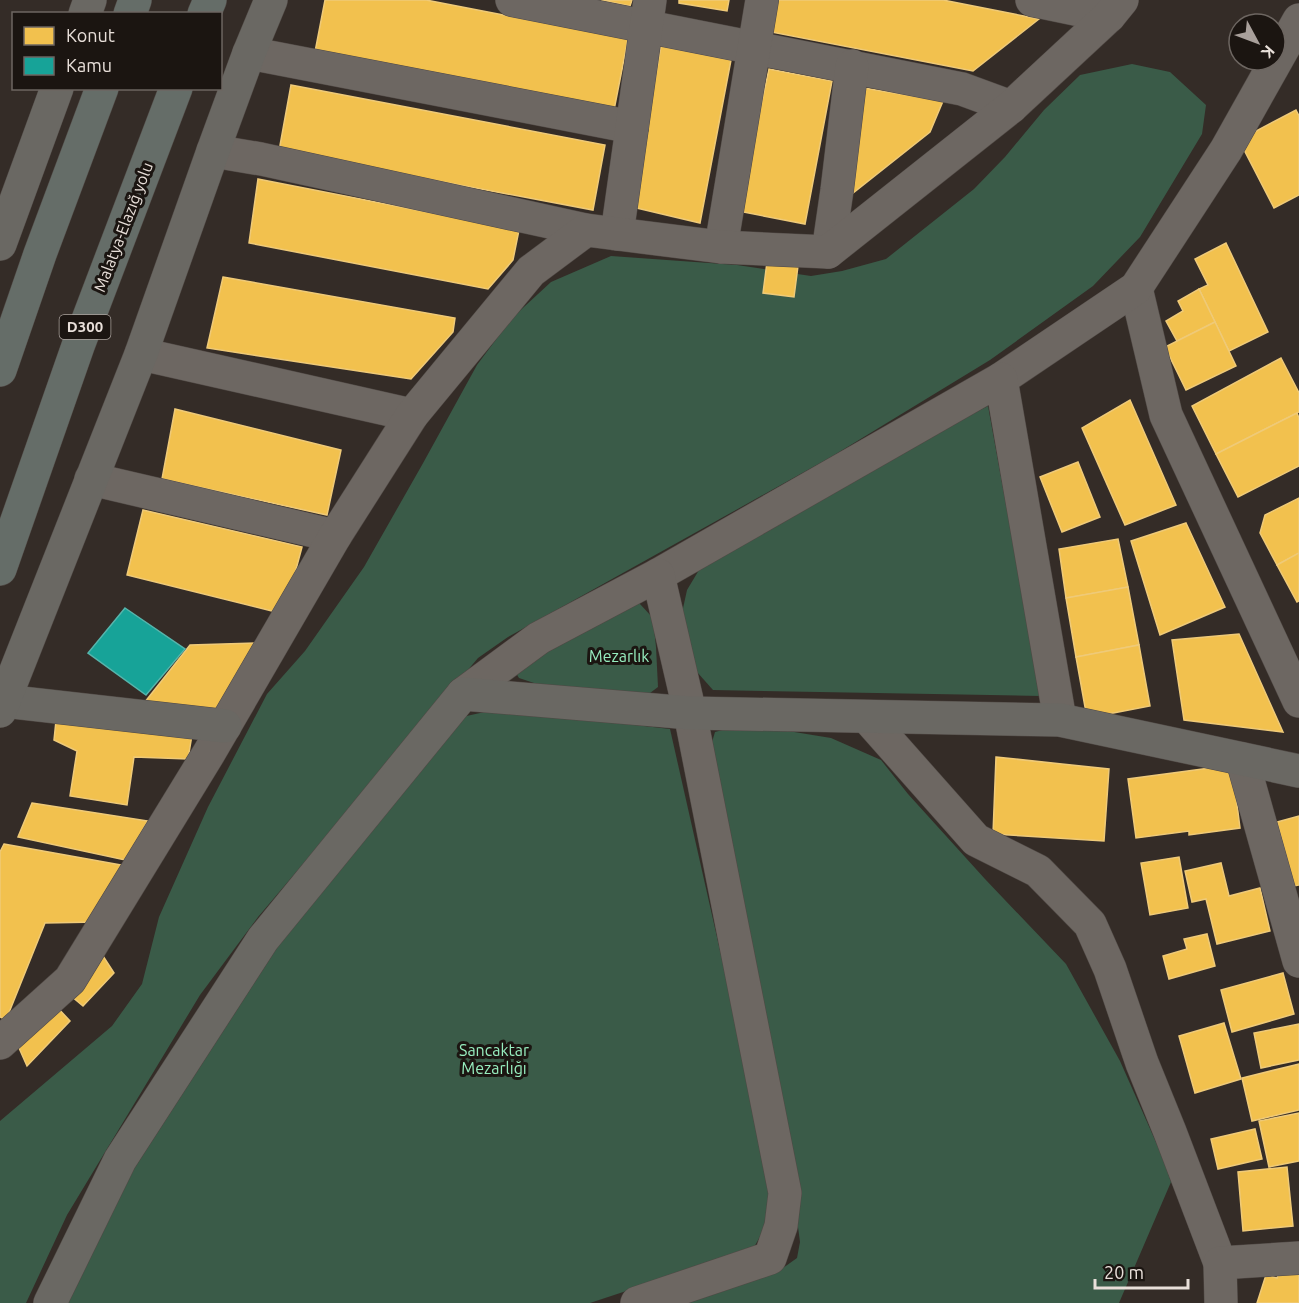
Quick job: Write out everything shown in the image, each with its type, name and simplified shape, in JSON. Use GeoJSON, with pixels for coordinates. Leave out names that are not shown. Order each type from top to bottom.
{"type":"FeatureCollection","features":[{"type":"Feature","properties":{"kind":"highway"},"geometry":{"type":"LineString","coordinates":[[0,370],[40,254],[101,90]]}},
{"type":"Feature","properties":{"kind":"highway","name":"Malatya-Elazığ yolu"},"geometry":{"type":"LineString","coordinates":[[0,569],[78,346],[175,90]]}},
{"type":"Feature","properties":{"kind":"street"},"geometry":{"type":"LineString","coordinates":[[225,726],[2,706],[141,354],[213,151],[271,0]]}},
{"type":"Feature","properties":{"kind":"street"},"geometry":{"type":"LineString","coordinates":[[512,0],[649,13],[754,47],[962,89],[1011,107]]}},
{"type":"Feature","properties":{"kind":"street"},"geometry":{"type":"LineString","coordinates":[[721,247],[762,0]]}},
{"type":"Feature","properties":{"kind":"street"},"geometry":{"type":"LineString","coordinates":[[1032,0],[1115,8]]}},
{"type":"Feature","properties":{"kind":"street"},"geometry":{"type":"LineString","coordinates":[[213,151],[261,159],[602,232],[721,247],[828,252],[1011,107],[1115,8]]}},
{"type":"Feature","properties":{"kind":"street"},"geometry":{"type":"LineString","coordinates":[[0,1043],[70,980],[225,726],[335,536],[412,415],[531,271],[602,232],[632,127],[649,13]]}},
{"type":"Feature","properties":{"kind":"street"},"geometry":{"type":"LineString","coordinates":[[50,1303],[120,1160],[263,939],[463,694],[538,638],[658,575],[1001,379],[1136,288],[1226,150],[1299,21]]}},
{"type":"Feature","properties":{"kind":"street"},"geometry":{"type":"LineString","coordinates":[[249,54],[632,127]]}},
{"type":"Feature","properties":{"kind":"street"},"geometry":{"type":"LineString","coordinates":[[828,252],[852,66]]}},
{"type":"Feature","properties":{"kind":"street"},"geometry":{"type":"LineString","coordinates":[[3,224],[56,90]]}},
{"type":"Feature","properties":{"kind":"street"},"geometry":{"type":"LineString","coordinates":[[1136,288],[1166,415],[1299,701]]}},
{"type":"Feature","properties":{"kind":"street"},"geometry":{"type":"LineString","coordinates":[[141,354],[412,415]]}},
{"type":"Feature","properties":{"kind":"street"},"geometry":{"type":"LineString","coordinates":[[1001,379],[1060,720]]}},
{"type":"Feature","properties":{"kind":"street"},"geometry":{"type":"LineString","coordinates":[[91,479],[335,536]]}},
{"type":"Feature","properties":{"kind":"street"},"geometry":{"type":"LineString","coordinates":[[637,1303],[770,1258],[781,1226],[785,1193],[690,713],[658,575]]}},
{"type":"Feature","properties":{"kind":"street"},"geometry":{"type":"LineString","coordinates":[[0,657],[45,598]]}},
{"type":"Feature","properties":{"kind":"street"},"geometry":{"type":"LineString","coordinates":[[463,694],[690,713],[1060,720],[1299,771]]}},
{"type":"Feature","properties":{"kind":"street"},"geometry":{"type":"LineString","coordinates":[[867,717],[976,840],[1038,871],[1090,924],[1110,969],[1142,1063],[1220,1263],[1221,1303]]}},
{"type":"Feature","properties":{"kind":"street"},"geometry":{"type":"LineString","coordinates":[[1242,759],[1299,961]]}},
{"type":"Feature","properties":{"kind":"street"},"geometry":{"type":"LineString","coordinates":[[1220,1263],[1299,1258]]}},
{"type":"Feature","properties":{"kind":"green space"},"geometry":{"type":"Polygon","coordinates":[[[1132,64],[1170,72],[1206,105],[1202,134],[1140,237],[1093,286],[990,360],[831,457],[508,637],[478,658],[258,917],[200,995],[67,1215],[26,1303],[0,1303],[0,1121],[112,1026],[142,984],[159,917],[208,807],[267,694],[305,651],[364,567],[477,365],[512,318],[551,282],[611,256],[737,265],[811,276],[842,271],[886,259],[974,189],[1005,157],[1044,110],[1080,75],[1132,64]]]}},
{"type":"Feature","properties":{"kind":"green space"},"geometry":{"type":"Polygon","coordinates":[[[988,406],[1041,696],[713,690],[697,672],[682,613],[687,590],[699,570],[911,445],[988,406]]]}},
{"type":"Feature","properties":{"kind":"green space","name":"Mezarlık"},"geometry":{"type":"Polygon","coordinates":[[[639,603],[653,618],[656,647],[658,687],[646,696],[540,685],[519,678],[513,668],[639,603]]]}},
{"type":"Feature","properties":{"kind":"green space","name":"Sancaktar Mezarlığı"},"geometry":{"type":"Polygon","coordinates":[[[498,709],[670,729],[773,1185],[775,1210],[753,1249],[590,1303],[63,1303],[130,1175],[302,909],[462,717],[498,709]]]}},
{"type":"Feature","properties":{"kind":"green space"},"geometry":{"type":"Polygon","coordinates":[[[745,724],[831,738],[881,760],[908,794],[985,879],[1066,964],[1120,1061],[1163,1158],[1171,1182],[1119,1303],[688,1303],[776,1273],[797,1258],[800,1242],[787,1144],[707,759],[715,732],[745,724]]]}},
{"type":"Feature","properties":{"kind":"building: Konut"},"geometry":{"type":"Polygon","coordinates":[[[325,0],[426,0],[628,39],[614,110],[315,52],[325,0]]]}},
{"type":"Feature","properties":{"kind":"building: Konut"},"geometry":{"type":"Polygon","coordinates":[[[601,0],[632,0],[630,6],[601,0]]]}},
{"type":"Feature","properties":{"kind":"building: Konut"},"geometry":{"type":"Polygon","coordinates":[[[679,0],[729,0],[727,11],[679,3],[679,0]]]}},
{"type":"Feature","properties":{"kind":"building: Konut"},"geometry":{"type":"Polygon","coordinates":[[[772,0],[943,0],[1039,19],[973,71],[766,31],[772,0]]]}},
{"type":"Feature","properties":{"kind":"building: Konut"},"geometry":{"type":"Polygon","coordinates":[[[661,46],[731,60],[700,223],[632,207],[661,46]]]}},
{"type":"Feature","properties":{"kind":"building: Konut"},"geometry":{"type":"Polygon","coordinates":[[[769,69],[832,81],[805,224],[738,211],[769,69]]]}},
{"type":"Feature","properties":{"kind":"building: Konut"},"geometry":{"type":"Polygon","coordinates":[[[291,85],[605,145],[593,210],[279,151],[291,85]]]}},
{"type":"Feature","properties":{"kind":"building: Konut"},"geometry":{"type":"Polygon","coordinates":[[[864,88],[943,101],[930,132],[853,193],[864,88]]]}},
{"type":"Feature","properties":{"kind":"building: Konut"},"geometry":{"type":"Polygon","coordinates":[[[1296,110],[1299,116],[1299,195],[1274,208],[1239,140],[1296,110]]]}},
{"type":"Feature","properties":{"kind":"building: Konut"},"geometry":{"type":"Polygon","coordinates":[[[258,179],[519,230],[513,260],[488,289],[249,243],[258,179]]]}},
{"type":"Feature","properties":{"kind":"building: Konut"},"geometry":{"type":"Polygon","coordinates":[[[1226,243],[1268,332],[1229,351],[1199,289],[1208,285],[1195,259],[1226,243]]]}},
{"type":"Feature","properties":{"kind":"building: Konut"},"geometry":{"type":"Polygon","coordinates":[[[767,262],[798,266],[794,297],[763,293],[767,262]]]}},
{"type":"Feature","properties":{"kind":"building: Konut"},"geometry":{"type":"Polygon","coordinates":[[[223,277],[455,318],[453,332],[411,379],[207,348],[223,277]]]}},
{"type":"Feature","properties":{"kind":"building: Konut"},"geometry":{"type":"Polygon","coordinates":[[[1199,289],[1215,322],[1177,341],[1166,321],[1183,311],[1178,301],[1199,289]]]}},
{"type":"Feature","properties":{"kind":"building: Konut"},"geometry":{"type":"Polygon","coordinates":[[[1215,322],[1236,366],[1186,390],[1165,347],[1215,322]]]}},
{"type":"Feature","properties":{"kind":"building: Konut"},"geometry":{"type":"Polygon","coordinates":[[[1281,358],[1299,393],[1299,412],[1216,454],[1192,406],[1281,358]]]}},
{"type":"Feature","properties":{"kind":"building: Konut"},"geometry":{"type":"Polygon","coordinates":[[[1130,400],[1176,505],[1125,525],[1082,428],[1130,400]]]}},
{"type":"Feature","properties":{"kind":"building: Konut"},"geometry":{"type":"Polygon","coordinates":[[[175,409],[341,450],[327,515],[162,479],[175,409]]]}},
{"type":"Feature","properties":{"kind":"building: Konut"},"geometry":{"type":"Polygon","coordinates":[[[1297,413],[1299,418],[1299,466],[1238,497],[1216,454],[1297,413]]]}},
{"type":"Feature","properties":{"kind":"building: Konut"},"geometry":{"type":"Polygon","coordinates":[[[1078,462],[1100,517],[1062,532],[1040,477],[1078,462]]]}},
{"type":"Feature","properties":{"kind":"building: Konut"},"geometry":{"type":"Polygon","coordinates":[[[1299,498],[1299,553],[1277,565],[1260,533],[1265,515],[1299,498]]]}},
{"type":"Feature","properties":{"kind":"building: Konut"},"geometry":{"type":"Polygon","coordinates":[[[143,510],[302,547],[284,614],[127,575],[143,510]]]}},
{"type":"Feature","properties":{"kind":"building: Konut"},"geometry":{"type":"Polygon","coordinates":[[[1186,523],[1225,607],[1160,635],[1131,541],[1186,523]]]}},
{"type":"Feature","properties":{"kind":"building: Konut"},"geometry":{"type":"Polygon","coordinates":[[[1118,539],[1128,587],[1066,598],[1059,549],[1118,539]]]}},
{"type":"Feature","properties":{"kind":"building: Konut"},"geometry":{"type":"Polygon","coordinates":[[[1299,553],[1299,601],[1297,602],[1277,565],[1299,553]]]}},
{"type":"Feature","properties":{"kind":"building: Konut"},"geometry":{"type":"Polygon","coordinates":[[[1128,587],[1139,645],[1076,657],[1066,598],[1128,587]]]}},
{"type":"Feature","properties":{"kind":"building: Konut"},"geometry":{"type":"Polygon","coordinates":[[[1239,634],[1283,732],[1184,720],[1172,640],[1239,634]]]}},
{"type":"Feature","properties":{"kind":"building: Konut"},"geometry":{"type":"Polygon","coordinates":[[[259,643],[222,716],[141,707],[190,645],[259,643]]]}},
{"type":"Feature","properties":{"kind":"building: Konut"},"geometry":{"type":"Polygon","coordinates":[[[1139,645],[1150,706],[1087,718],[1076,657],[1139,645]]]}},
{"type":"Feature","properties":{"kind":"building: Konut"},"geometry":{"type":"Polygon","coordinates":[[[57,711],[193,729],[188,759],[134,757],[127,805],[70,796],[77,751],[54,740],[57,711]]]}},
{"type":"Feature","properties":{"kind":"building: Konut"},"geometry":{"type":"Polygon","coordinates":[[[996,757],[1109,769],[1104,841],[993,834],[996,757]]]}},
{"type":"Feature","properties":{"kind":"building: Konut"},"geometry":{"type":"Polygon","coordinates":[[[1232,765],[1240,828],[1189,835],[1189,831],[1136,838],[1128,779],[1232,765]]]}},
{"type":"Feature","properties":{"kind":"building: Konut"},"geometry":{"type":"Polygon","coordinates":[[[32,803],[148,821],[125,860],[18,837],[32,803]]]}},
{"type":"Feature","properties":{"kind":"building: Konut"},"geometry":{"type":"Polygon","coordinates":[[[1299,816],[1299,885],[1294,886],[1277,822],[1299,816]]]}},
{"type":"Feature","properties":{"kind":"building: Konut"},"geometry":{"type":"Polygon","coordinates":[[[4,844],[127,866],[97,922],[45,923],[6,1020],[0,1017],[0,852],[4,844]]]}},
{"type":"Feature","properties":{"kind":"building: Konut"},"geometry":{"type":"Polygon","coordinates":[[[1179,857],[1188,908],[1150,915],[1141,863],[1179,857]]]}},
{"type":"Feature","properties":{"kind":"building: Konut"},"geometry":{"type":"Polygon","coordinates":[[[1221,863],[1229,896],[1260,888],[1270,931],[1217,944],[1206,899],[1192,902],[1185,871],[1221,863]]]}},
{"type":"Feature","properties":{"kind":"building: Konut"},"geometry":{"type":"Polygon","coordinates":[[[1207,934],[1215,966],[1169,979],[1163,956],[1187,949],[1184,939],[1207,934]]]}},
{"type":"Feature","properties":{"kind":"building: Konut"},"geometry":{"type":"Polygon","coordinates":[[[103,956],[114,973],[83,1006],[71,996],[103,956]]]}},
{"type":"Feature","properties":{"kind":"building: Konut"},"geometry":{"type":"Polygon","coordinates":[[[1283,973],[1294,1014],[1232,1032],[1221,990],[1283,973]]]}},
{"type":"Feature","properties":{"kind":"building: Konut"},"geometry":{"type":"Polygon","coordinates":[[[56,1006],[70,1021],[27,1066],[19,1048],[56,1006]]]}},
{"type":"Feature","properties":{"kind":"building: Konut"},"geometry":{"type":"Polygon","coordinates":[[[1224,1023],[1241,1079],[1195,1093],[1179,1036],[1224,1023]]]}},
{"type":"Feature","properties":{"kind":"building: Konut"},"geometry":{"type":"Polygon","coordinates":[[[1299,1024],[1299,1060],[1261,1068],[1254,1033],[1299,1024]]]}},
{"type":"Feature","properties":{"kind":"building: Konut"},"geometry":{"type":"Polygon","coordinates":[[[1299,1064],[1299,1110],[1252,1121],[1242,1078],[1299,1064]]]}},
{"type":"Feature","properties":{"kind":"building: Konut"},"geometry":{"type":"Polygon","coordinates":[[[1299,1113],[1299,1161],[1269,1167],[1259,1121],[1299,1113]]]}},
{"type":"Feature","properties":{"kind":"building: Konut"},"geometry":{"type":"Polygon","coordinates":[[[1255,1129],[1262,1159],[1218,1169],[1211,1139],[1255,1129]]]}},
{"type":"Feature","properties":{"kind":"building: Konut"},"geometry":{"type":"Polygon","coordinates":[[[1287,1167],[1293,1226],[1243,1231],[1238,1172],[1287,1167]]]}},
{"type":"Feature","properties":{"kind":"building: Konut"},"geometry":{"type":"Polygon","coordinates":[[[1282,1264],[1299,1269],[1299,1303],[1257,1303],[1266,1275],[1277,1278],[1282,1264]]]}},
{"type":"Feature","properties":{"kind":"building: Kamu"},"geometry":{"type":"Polygon","coordinates":[[[125,608],[185,649],[146,695],[88,653],[125,608]]]}}]}
